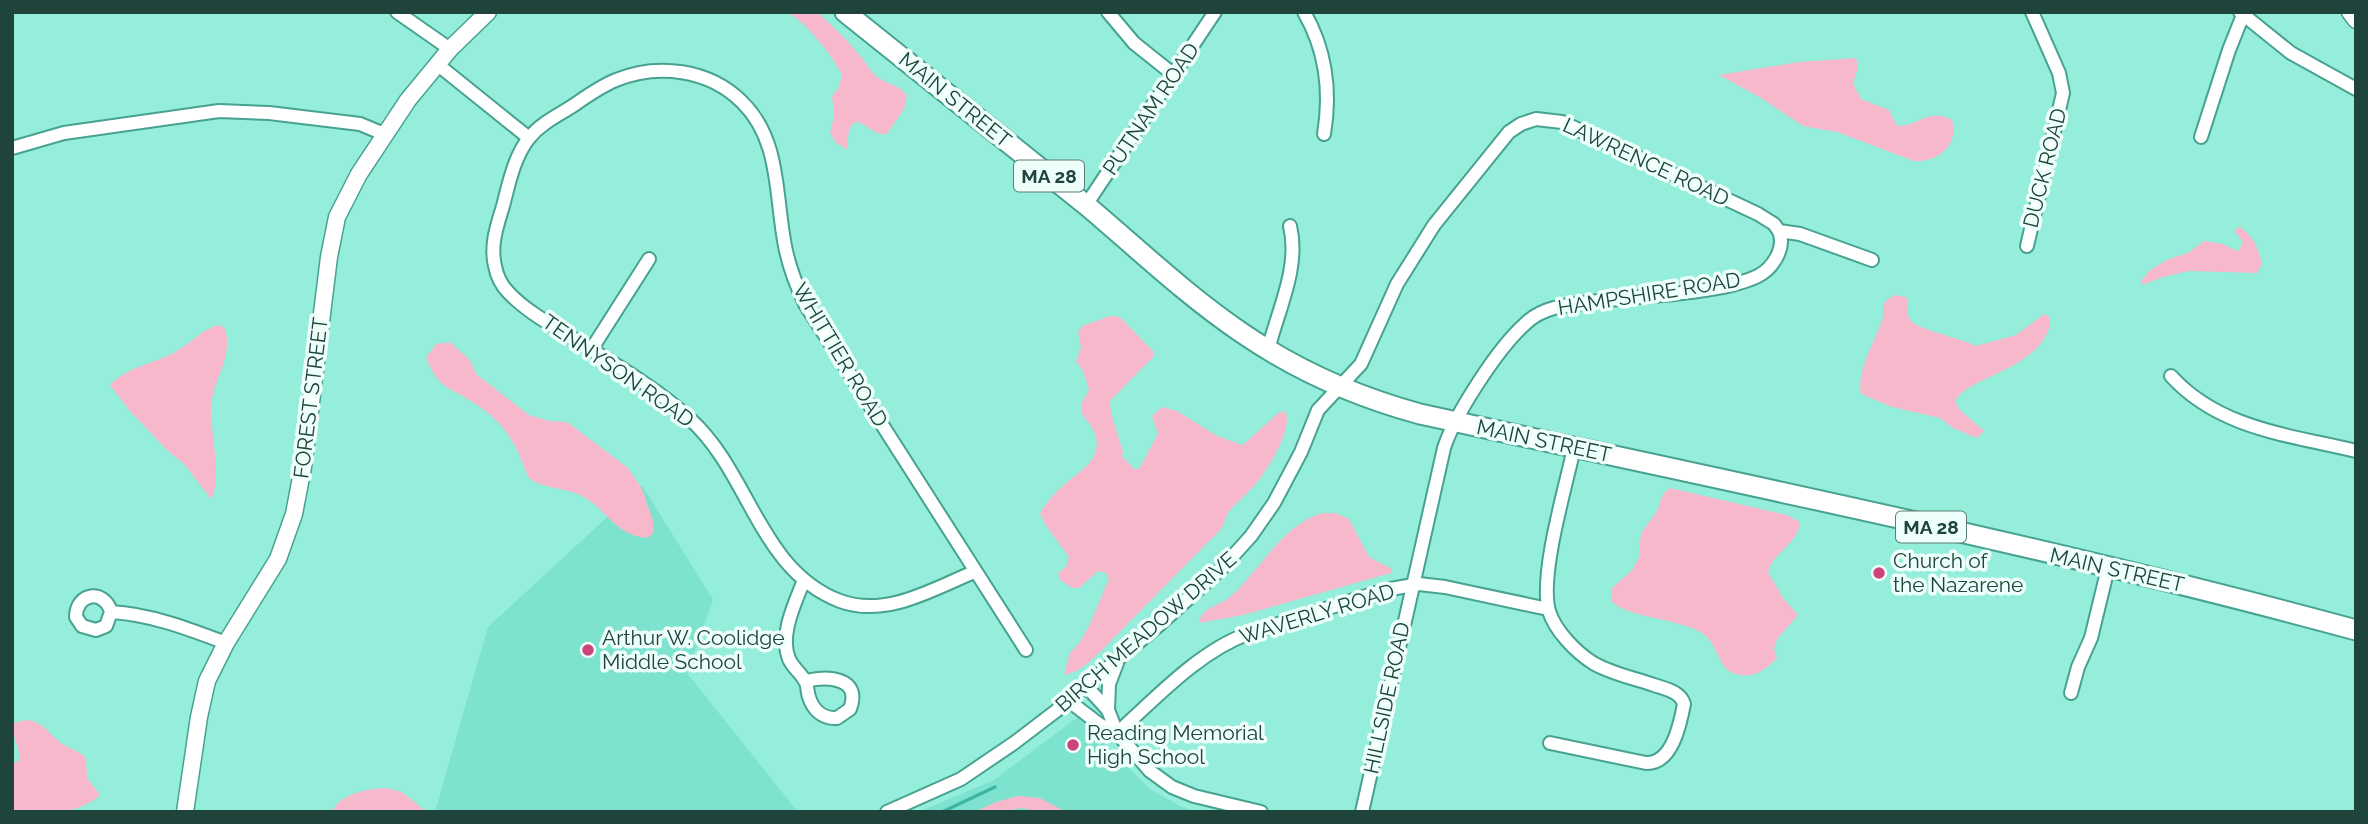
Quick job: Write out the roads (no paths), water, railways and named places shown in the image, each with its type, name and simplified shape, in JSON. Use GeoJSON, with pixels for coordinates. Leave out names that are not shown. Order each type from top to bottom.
{"type":"FeatureCollection","features":[{"type":"Feature","properties":{"kind":"main road","name":"MAIN STREET"},"geometry":{"type":"LineString","coordinates":[[845,12],[1086,205],[1210,310],[1268,350],[1340,387],[1398,408],[1455,422],[2108,568],[2356,630]]}},
{"type":"Feature","properties":{"kind":"street"},"geometry":{"type":"LineString","coordinates":[[397,12],[450,49]]}},
{"type":"Feature","properties":{"kind":"street","name":"FOREST STREET"},"geometry":{"type":"LineString","coordinates":[[185,812],[203,695],[212,669],[273,569],[291,525],[303,467],[334,229],[349,189],[384,134],[437,64],[488,12]]}},
{"type":"Feature","properties":{"kind":"street"},"geometry":{"type":"LineString","coordinates":[[1108,12],[1134,43],[1174,75]]}},
{"type":"Feature","properties":{"kind":"street","name":"PUTNAM ROAD"},"geometry":{"type":"LineString","coordinates":[[1086,205],[1215,12]]}},
{"type":"Feature","properties":{"kind":"street"},"geometry":{"type":"LineString","coordinates":[[1304,12],[1317,37],[1325,68],[1327,108],[1324,134]]}},
{"type":"Feature","properties":{"kind":"street","name":"DUCK ROAD"},"geometry":{"type":"LineString","coordinates":[[2027,246],[2063,93],[2059,73],[2032,12]]}},
{"type":"Feature","properties":{"kind":"street"},"geometry":{"type":"LineString","coordinates":[[2350,12],[2356,20]]}},
{"type":"Feature","properties":{"kind":"street"},"geometry":{"type":"LineString","coordinates":[[2201,137],[2242,14],[2291,53],[2356,89]]}},
{"type":"Feature","properties":{"kind":"street"},"geometry":{"type":"LineString","coordinates":[[437,64],[529,138]]}},
{"type":"Feature","properties":{"kind":"street","name":"WHITTIER ROAD"},"geometry":{"type":"LineString","coordinates":[[529,138],[545,123],[602,87],[648,71],[698,76],[726,89],[743,102],[758,121],[774,161],[787,259],[805,304],[1026,650]]}},
{"type":"Feature","properties":{"kind":"street"},"geometry":{"type":"LineString","coordinates":[[12,148],[64,133],[219,111],[269,113],[362,125],[384,134]]}},
{"type":"Feature","properties":{"kind":"street","name":"LAWRENCE ROAD"},"geometry":{"type":"LineString","coordinates":[[1340,387],[1361,364],[1398,285],[1427,235],[1504,137],[1528,121],[1539,118],[1556,120],[1592,135],[1768,219],[1779,231],[1800,234],[1872,260]]}},
{"type":"Feature","properties":{"kind":"street","name":"TENNYSON ROAD"},"geometry":{"type":"LineString","coordinates":[[529,138],[515,163],[495,232],[493,256],[501,284],[520,303],[668,401],[701,430],[778,552],[804,580],[842,602],[877,607],[908,599],[974,572]]}},
{"type":"Feature","properties":{"kind":"street"},"geometry":{"type":"LineString","coordinates":[[1268,350],[1291,265],[1293,245],[1290,226]]}},
{"type":"Feature","properties":{"kind":"street","name":"HAMPSHIRE ROAD"},"geometry":{"type":"LineString","coordinates":[[1455,422],[1504,348],[1524,324],[1536,315],[1562,306],[1680,294],[1740,283],[1762,274],[1773,264],[1781,245],[1779,231]]}},
{"type":"Feature","properties":{"kind":"street"},"geometry":{"type":"LineString","coordinates":[[591,350],[649,259]]}},
{"type":"Feature","properties":{"kind":"street"},"geometry":{"type":"LineString","coordinates":[[2171,376],[2200,403],[2229,418],[2356,452]]}},
{"type":"Feature","properties":{"kind":"street","name":"BIRCH MEADOW DRIVE"},"geometry":{"type":"LineString","coordinates":[[887,812],[961,779],[1014,743],[1069,701],[1203,587],[1251,536],[1285,485],[1318,410],[1340,387]]}},
{"type":"Feature","properties":{"kind":"street","name":"HILLSIDE ROAD"},"geometry":{"type":"LineString","coordinates":[[1362,812],[1444,448],[1455,422]]}},
{"type":"Feature","properties":{"kind":"street"},"geometry":{"type":"LineString","coordinates":[[1550,743],[1646,763],[1661,760],[1669,751],[1684,704],[1676,694],[1606,669],[1589,660],[1562,634],[1548,609],[1548,574],[1574,447]]}},
{"type":"Feature","properties":{"kind":"street"},"geometry":{"type":"LineString","coordinates":[[2071,693],[2078,667],[2091,638],[2108,568]]}},
{"type":"Feature","properties":{"kind":"street"},"geometry":{"type":"LineString","coordinates":[[804,580],[792,614],[786,649],[793,668],[806,681]]}},
{"type":"Feature","properties":{"kind":"street","name":"WAVERLY ROAD"},"geometry":{"type":"LineString","coordinates":[[1117,733],[1200,661],[1235,638],[1385,590],[1412,585],[1445,587],[1548,609]]}},
{"type":"Feature","properties":{"kind":"street"},"geometry":{"type":"LineString","coordinates":[[111,612],[179,626],[226,643]]}},
{"type":"Feature","properties":{"kind":"street"},"geometry":{"type":"LineString","coordinates":[[1108,710],[1109,684],[1118,659]]}},
{"type":"Feature","properties":{"kind":"street"},"geometry":{"type":"LineString","coordinates":[[1086,686],[1108,710],[1117,733],[1150,771],[1172,787],[1205,799],[1261,812]]}},
{"type":"Feature","properties":{"kind":"street"},"geometry":{"type":"LineString","coordinates":[[1069,701],[1093,720],[1117,733]]}},
{"type":"Feature","properties":{"kind":"waterway"},"geometry":{"type":"LineString","coordinates":[[942,812],[995,787]]}},
{"type":"Feature","properties":{"kind":"place","name":"Church of the Nazarene"},"geometry":{"type":"Point","coordinates":[1879,573]}},
{"type":"Feature","properties":{"kind":"place","name":"Arthur W. Coolidge Middle School"},"geometry":{"type":"Point","coordinates":[588,650]}},
{"type":"Feature","properties":{"kind":"place","name":"Reading Memorial High School"},"geometry":{"type":"Point","coordinates":[1073,745]}}]}
